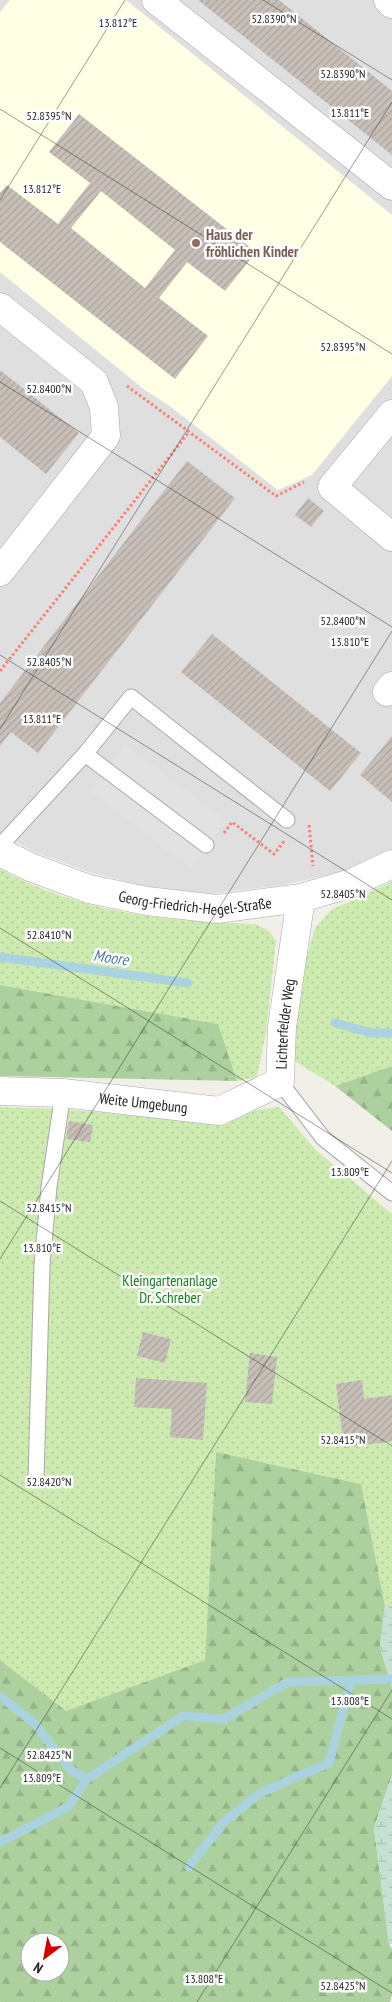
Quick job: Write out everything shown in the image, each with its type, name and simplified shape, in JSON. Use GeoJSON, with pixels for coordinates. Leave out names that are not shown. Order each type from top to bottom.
{"type":"FeatureCollection","features":[{"type":"Feature","properties":{"kind":"street"},"geometry":{"type":"LineString","coordinates":[[156,0],[392,186]]}},
{"type":"Feature","properties":{"kind":"street"},"geometry":{"type":"LineString","coordinates":[[388,0],[392,4]]}},
{"type":"Feature","properties":{"kind":"street"},"geometry":{"type":"LineString","coordinates":[[0,307],[94,382],[104,407],[106,436],[0,572]]}},
{"type":"Feature","properties":{"kind":"street"},"geometry":{"type":"LineString","coordinates":[[392,414],[332,487],[392,537]]}},
{"type":"Feature","properties":{"kind":"street","name":"Georg-Friedrich-Hegel-Straße"},"geometry":{"type":"LineString","coordinates":[[0,852],[89,889],[147,902],[217,909],[310,895],[352,883],[392,864]]}},
{"type":"Feature","properties":{"kind":"street","name":"Lichterfelder Weg"},"geometry":{"type":"LineString","coordinates":[[280,1082],[282,1027],[310,895]]}},
{"type":"Feature","properties":{"kind":"street","name":"Weite Umgebung"},"geometry":{"type":"LineString","coordinates":[[0,1090],[63,1093],[219,1111],[280,1082]]}},
{"type":"Feature","properties":{"kind":"lane"},"geometry":{"type":"LineString","coordinates":[[0,846],[85,754],[131,697],[287,820]]}},
{"type":"Feature","properties":{"kind":"lane"},"geometry":{"type":"LineString","coordinates":[[85,754],[206,845]]}},
{"type":"Feature","properties":{"kind":"lane","name":"Lichterfelder Weg"},"geometry":{"type":"LineString","coordinates":[[280,1082],[323,1138],[392,1193]]}},
{"type":"Feature","properties":{"kind":"lane"},"geometry":{"type":"LineString","coordinates":[[36,1479],[42,1265],[49,1187],[63,1093]]}},
{"type":"Feature","properties":{"kind":"path"},"geometry":{"type":"LineString","coordinates":[[97,391],[124,384],[276,496],[313,478],[332,487]]}},
{"type":"Feature","properties":{"kind":"path"},"geometry":{"type":"LineString","coordinates":[[0,671],[189,432]]}},
{"type":"Feature","properties":{"kind":"path"},"geometry":{"type":"LineString","coordinates":[[287,820],[304,817],[309,820],[313,869],[310,895]]}},
{"type":"Feature","properties":{"kind":"path"},"geometry":{"type":"LineString","coordinates":[[222,836],[232,822],[274,854],[286,839]]}},
{"type":"Feature","properties":{"kind":"shaded area"},"geometry":{"type":"Polygon","coordinates":[[[0,0],[392,0],[392,850],[349,870],[283,885],[209,894],[144,886],[89,872],[37,853],[0,833],[0,0]]]}},
{"type":"Feature","properties":{"kind":"shaded area","name":"Haus der fröhlichen Kinder"},"geometry":{"type":"Polygon","coordinates":[[[10,0],[126,0],[392,215],[392,376],[312,475],[278,490],[167,404],[146,391],[0,272],[0,12],[10,0]]]}},
{"type":"Feature","properties":{"kind":"shaded area"},"geometry":{"type":"Polygon","coordinates":[[[125,744],[227,821],[191,869],[89,791],[125,744]]]}},
{"type":"Feature","properties":{"kind":"green space"},"geometry":{"type":"Polygon","coordinates":[[[0,869],[62,896],[93,905],[156,917],[256,924],[269,931],[276,941],[266,1032],[257,1077],[237,1081],[217,1024],[0,985],[0,869]]]}},
{"type":"Feature","properties":{"kind":"green space"},"geometry":{"type":"Polygon","coordinates":[[[392,881],[392,1066],[335,1086],[288,1057],[298,986],[315,928],[332,909],[392,881]]]}},
{"type":"Feature","properties":{"kind":"green space"},"geometry":{"type":"Polygon","coordinates":[[[0,985],[218,1024],[237,1081],[0,1076],[0,985]]]}},
{"type":"Feature","properties":{"kind":"green space"},"geometry":{"type":"Polygon","coordinates":[[[392,1066],[392,1131],[335,1086],[392,1066]]]}},
{"type":"Feature","properties":{"kind":"green space","name":"Kleingartenanlage Dr. Schreber"},"geometry":{"type":"Polygon","coordinates":[[[0,1107],[62,1109],[226,1123],[256,1110],[279,1107],[316,1150],[392,1214],[392,1606],[385,1606],[361,1484],[216,1452],[205,1660],[66,1712],[0,1660],[0,1107]]]}},
{"type":"Feature","properties":{"kind":"green space"},"geometry":{"type":"Polygon","coordinates":[[[216,1452],[361,1484],[385,1606],[380,1647],[392,1687],[392,1775],[374,1828],[389,1944],[392,1949],[392,1995],[390,2002],[0,2002],[0,1660],[66,1711],[205,1660],[216,1452]]]}},
{"type":"Feature","properties":{"kind":"green space"},"geometry":{"type":"Polygon","coordinates":[[[385,1606],[392,1606],[392,1687],[380,1647],[385,1606]]]}},
{"type":"Feature","properties":{"kind":"green space"},"geometry":{"type":"Polygon","coordinates":[[[392,1775],[392,1944],[389,1944],[374,1828],[392,1775]]]}},
{"type":"Feature","properties":{"kind":"building"},"geometry":{"type":"Polygon","coordinates":[[[198,0],[279,0],[392,91],[392,155],[198,0]]]}},
{"type":"Feature","properties":{"kind":"building"},"geometry":{"type":"Polygon","coordinates":[[[79,114],[256,252],[225,291],[187,262],[159,298],[208,336],[175,379],[0,242],[0,193],[7,185],[58,224],[90,183],[49,152],[79,114]],[[101,191],[71,228],[145,288],[175,250],[101,191]]]}},
{"type":"Feature","properties":{"kind":"building"},"geometry":{"type":"Polygon","coordinates":[[[0,370],[79,433],[46,474],[0,437],[0,370]]]}},
{"type":"Feature","properties":{"kind":"building"},"geometry":{"type":"Polygon","coordinates":[[[187,461],[235,498],[38,753],[11,732],[0,746],[0,703],[187,461]]]}},
{"type":"Feature","properties":{"kind":"building"},"geometry":{"type":"Polygon","coordinates":[[[308,498],[324,511],[311,527],[295,515],[308,498]]]}},
{"type":"Feature","properties":{"kind":"building"},"geometry":{"type":"Polygon","coordinates":[[[212,634],[361,753],[330,791],[181,672],[212,634]]]}},
{"type":"Feature","properties":{"kind":"building"},"geometry":{"type":"Polygon","coordinates":[[[392,736],[392,802],[360,775],[392,736]]]}},
{"type":"Feature","properties":{"kind":"building"},"geometry":{"type":"Polygon","coordinates":[[[69,1121],[93,1125],[90,1142],[66,1139],[69,1121]]]}},
{"type":"Feature","properties":{"kind":"building"},"geometry":{"type":"Polygon","coordinates":[[[143,1332],[171,1339],[165,1363],[137,1356],[143,1332]]]}},
{"type":"Feature","properties":{"kind":"building"},"geometry":{"type":"Polygon","coordinates":[[[250,1353],[277,1357],[272,1404],[245,1402],[250,1353]]]}},
{"type":"Feature","properties":{"kind":"building"},"geometry":{"type":"Polygon","coordinates":[[[136,1378],[207,1383],[203,1440],[170,1437],[172,1409],[134,1407],[136,1378]]]}},
{"type":"Feature","properties":{"kind":"building"},"geometry":{"type":"Polygon","coordinates":[[[362,1380],[364,1399],[392,1395],[392,1441],[344,1448],[336,1384],[362,1380]]]}},
{"type":"Feature","properties":{"kind":"waterway","name":"Moore"},"geometry":{"type":"LineString","coordinates":[[0,957],[188,983]]}},
{"type":"Feature","properties":{"kind":"waterway","name":"Moore"},"geometry":{"type":"LineString","coordinates":[[335,1023],[372,1033],[392,1033]]}},
{"type":"Feature","properties":{"kind":"waterway"},"geometry":{"type":"LineString","coordinates":[[0,1842],[68,1807],[87,1779],[183,1716],[224,1719],[288,1682],[392,1679]]}},
{"type":"Feature","properties":{"kind":"waterway"},"geometry":{"type":"LineString","coordinates":[[189,1867],[224,1822],[260,1793],[329,1763],[351,1681]]}},
{"type":"Feature","properties":{"kind":"waterway"},"geometry":{"type":"LineString","coordinates":[[0,1696],[34,1723],[72,1771],[87,1779]]}},
{"type":"Feature","properties":{"kind":"place","name":"Haus der fröhlichen Kinder"},"geometry":{"type":"Point","coordinates":[196,243]}}]}
